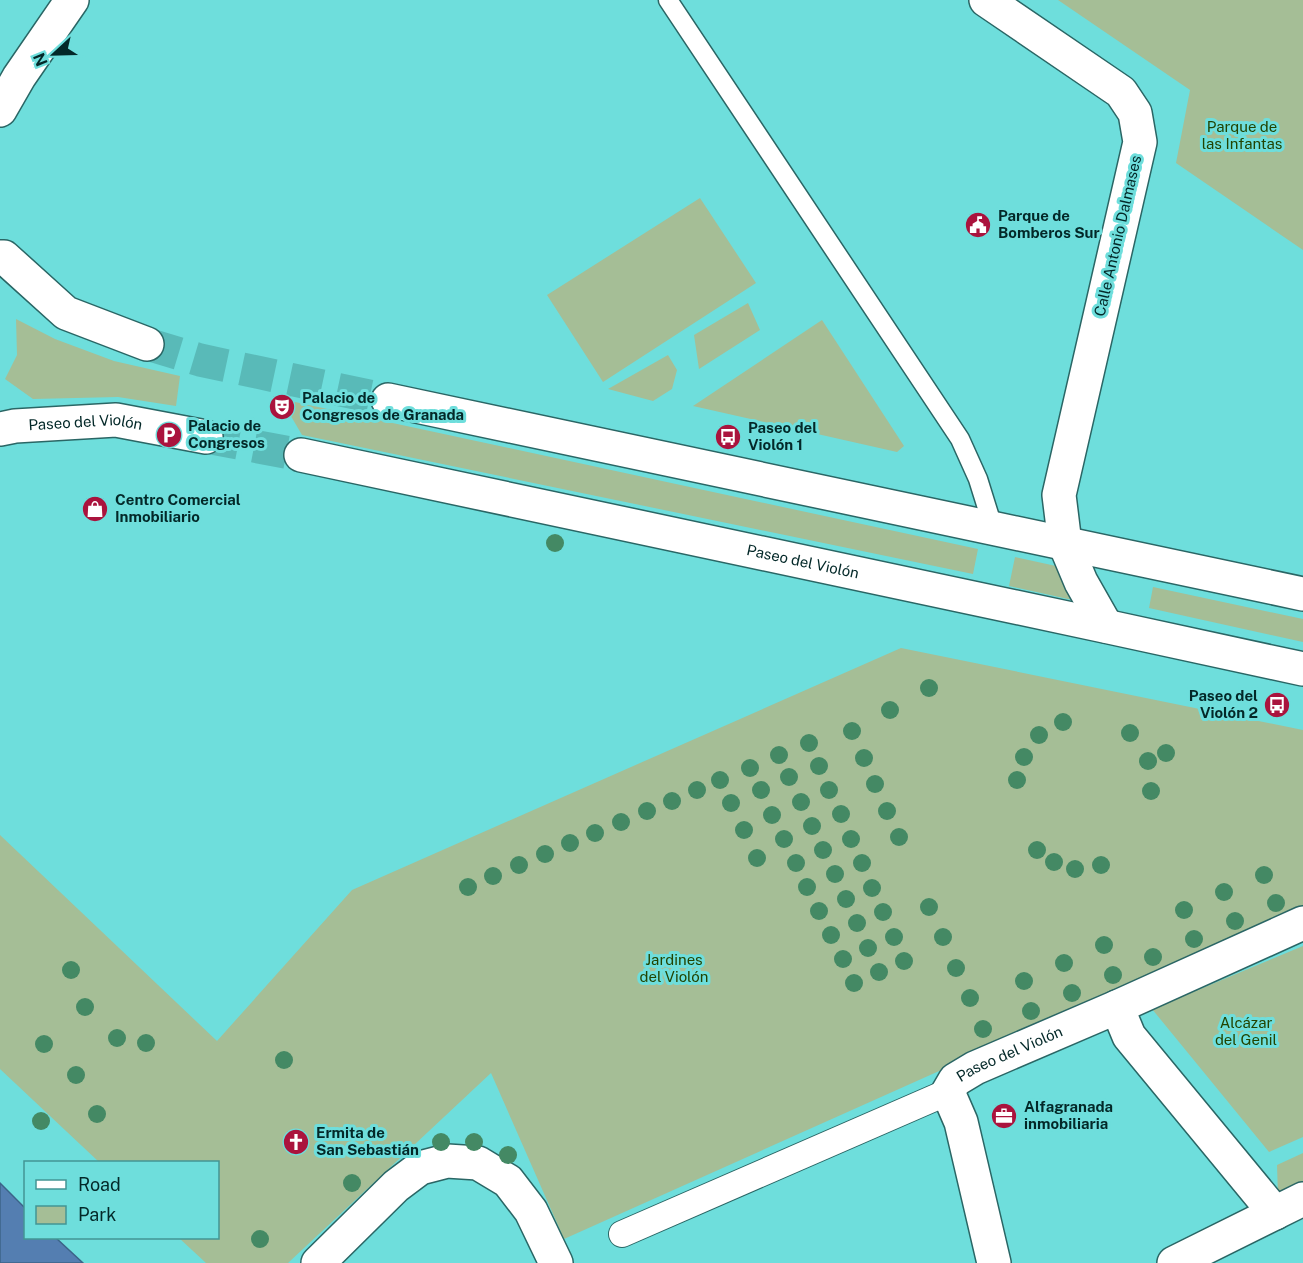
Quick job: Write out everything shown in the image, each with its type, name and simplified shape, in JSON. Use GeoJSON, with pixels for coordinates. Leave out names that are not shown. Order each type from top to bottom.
{"type":"FeatureCollection","features":[{"type":"Feature","properties":{"kind":"main road"},"geometry":{"type":"LineString","coordinates":[[0,110],[19,77],[72,0]]}},
{"type":"Feature","properties":{"kind":"main road","name":"Calle Antonio Dalmases"},"geometry":{"type":"LineString","coordinates":[[986,0],[1121,92],[1135,113],[1140,142],[1059,495],[1065,544],[1081,582],[1106,626]]}},
{"type":"Feature","properties":{"kind":"main road"},"geometry":{"type":"LineString","coordinates":[[0,257],[4,257],[66,313],[147,344]]}},
{"type":"Feature","properties":{"kind":"main road"},"geometry":{"type":"LineString","coordinates":[[388,400],[1303,594]]}},
{"type":"Feature","properties":{"kind":"main road","name":"Paseo del Violón"},"geometry":{"type":"LineString","coordinates":[[0,429],[15,426],[117,420],[206,437]]}},
{"type":"Feature","properties":{"kind":"main road","name":"Paseo del Violón"},"geometry":{"type":"LineString","coordinates":[[301,455],[1303,669]]}},
{"type":"Feature","properties":{"kind":"main road","name":"Paseo del Violón"},"geometry":{"type":"LineString","coordinates":[[948,1092],[955,1080],[975,1068],[1303,923]]}},
{"type":"Feature","properties":{"kind":"main road"},"geometry":{"type":"LineString","coordinates":[[1117,1006],[1130,1036],[1289,1206],[1174,1263]]}},
{"type":"Feature","properties":{"kind":"main road"},"geometry":{"type":"LineString","coordinates":[[948,1092],[961,1122],[994,1263]]}},
{"type":"Feature","properties":{"kind":"main road"},"geometry":{"type":"LineString","coordinates":[[318,1263],[396,1186],[420,1168],[447,1161],[478,1163],[508,1181],[531,1211],[556,1263]]}},
{"type":"Feature","properties":{"kind":"street","name":"Paseo del Violón"},"geometry":{"type":"LineString","coordinates":[[622,1234],[948,1092]]}},
{"type":"Feature","properties":{"kind":"lane"},"geometry":{"type":"LineString","coordinates":[[668,0],[960,439],[978,479],[993,527]]}},
{"type":"Feature","properties":{"kind":"green space","name":"Parque de las Infantas"},"geometry":{"type":"Polygon","coordinates":[[[1058,0],[1303,0],[1303,250],[1176,163],[1190,90],[1058,0]]]}},
{"type":"Feature","properties":{"kind":"green space"},"geometry":{"type":"Polygon","coordinates":[[[700,198],[756,283],[603,382],[547,295],[700,198]]]}},
{"type":"Feature","properties":{"kind":"green space"},"geometry":{"type":"Polygon","coordinates":[[[748,303],[760,330],[699,369],[694,335],[748,303]]]}},
{"type":"Feature","properties":{"kind":"green space"},"geometry":{"type":"Polygon","coordinates":[[[16,319],[55,339],[114,361],[180,376],[176,406],[118,397],[33,399],[5,379],[17,355],[16,319]]]}},
{"type":"Feature","properties":{"kind":"green space"},"geometry":{"type":"Polygon","coordinates":[[[822,320],[904,446],[897,452],[693,406],[822,320]]]}},
{"type":"Feature","properties":{"kind":"green space"},"geometry":{"type":"Polygon","coordinates":[[[668,355],[677,370],[672,389],[653,401],[608,389],[668,355]]]}},
{"type":"Feature","properties":{"kind":"green space"},"geometry":{"type":"Polygon","coordinates":[[[281,399],[978,549],[973,574],[302,435],[281,399]]]}},
{"type":"Feature","properties":{"kind":"green space"},"geometry":{"type":"Polygon","coordinates":[[[1015,557],[1056,566],[1077,601],[1009,586],[1015,557]]]}},
{"type":"Feature","properties":{"kind":"green space"},"geometry":{"type":"Polygon","coordinates":[[[1153,587],[1303,619],[1303,642],[1149,608],[1153,587]]]}},
{"type":"Feature","properties":{"kind":"green space","name":"Jardines del Violón"},"geometry":{"type":"Polygon","coordinates":[[[901,648],[1303,730],[1303,908],[564,1239],[491,1073],[288,1263],[206,1263],[180,1239],[219,1239],[219,1161],[98,1161],[0,1069],[0,835],[217,1041],[352,890],[901,648]]]}},
{"type":"Feature","properties":{"kind":"green space","name":"Alcázar del Genil"},"geometry":{"type":"Polygon","coordinates":[[[1303,946],[1303,1137],[1269,1152],[1152,1009],[1303,946]]]}},
{"type":"Feature","properties":{"kind":"green space"},"geometry":{"type":"Polygon","coordinates":[[[1303,1153],[1303,1185],[1278,1196],[1277,1165],[1303,1153]]]}},
{"type":"Feature","properties":{"kind":"water"},"geometry":{"type":"Polygon","coordinates":[[[0,1183],[24,1207],[24,1239],[57,1239],[83,1263],[0,1263],[0,1183]]]}},
{"type":"Feature","properties":{"kind":"tunnel"},"geometry":{"type":"LineString","coordinates":[[147,344],[200,360],[388,400]]}},
{"type":"Feature","properties":{"kind":"tunnel"},"geometry":{"type":"LineString","coordinates":[[206,437],[301,455]]}},
{"type":"Feature","properties":{"kind":"place","name":"Parque de Bomberos Sur"},"geometry":{"type":"Point","coordinates":[978,225]}},
{"type":"Feature","properties":{"kind":"place","name":"Palacio de Congresos de Granada"},"geometry":{"type":"Point","coordinates":[282,407]}},
{"type":"Feature","properties":{"kind":"place","name":"Palacio de Congresos"},"geometry":{"type":"Point","coordinates":[169,435]}},
{"type":"Feature","properties":{"kind":"place","name":"Paseo del Violón 1"},"geometry":{"type":"Point","coordinates":[728,437]}},
{"type":"Feature","properties":{"kind":"place","name":"Centro Comercial Inmobiliario"},"geometry":{"type":"Point","coordinates":[95,509]}},
{"type":"Feature","properties":{"kind":"place","name":"Paseo del Violón 2"},"geometry":{"type":"Point","coordinates":[1277,705]}},
{"type":"Feature","properties":{"kind":"place","name":"Alfagranada inmobiliaria"},"geometry":{"type":"Point","coordinates":[1004,1116]}},
{"type":"Feature","properties":{"kind":"place","name":"Ermita de San Sebastián"},"geometry":{"type":"Point","coordinates":[296,1142]}}]}
